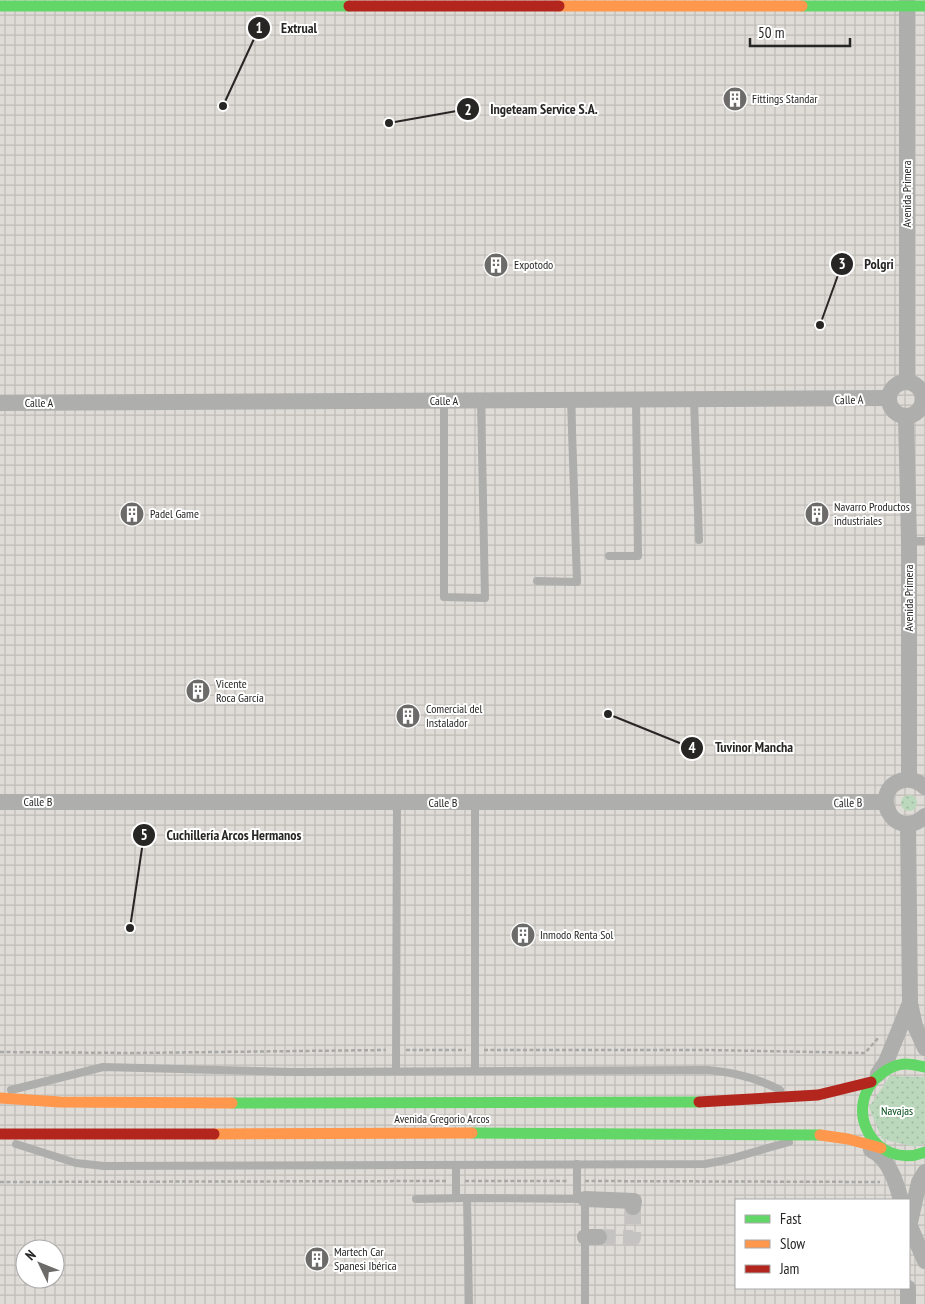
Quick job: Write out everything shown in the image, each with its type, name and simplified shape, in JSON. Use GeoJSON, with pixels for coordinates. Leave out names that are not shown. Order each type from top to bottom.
{"type":"FeatureCollection","features":[{"type":"Feature","properties":{"kind":"main road"},"geometry":{"type":"LineString","coordinates":[[0,6],[907,3],[925,6]]}},
{"type":"Feature","properties":{"kind":"main road","name":"Avenida Gregorio Arcos"},"geometry":{"type":"LineString","coordinates":[[0,1096],[60,1102],[712,1102],[834,1093],[874,1078],[897,1064],[912,1063],[925,1067]]}},
{"type":"Feature","properties":{"kind":"main road"},"geometry":{"type":"LineString","coordinates":[[874,1078],[862,1099],[862,1117],[868,1135],[883,1149]]}},
{"type":"Feature","properties":{"kind":"main road","name":"Avenida Gregorio Arcos"},"geometry":{"type":"LineString","coordinates":[[0,1134],[809,1134],[849,1139],[903,1156],[925,1152]]}},
{"type":"Feature","properties":{"kind":"street","name":"Avenida Primera"},"geometry":{"type":"LineString","coordinates":[[907,3],[907,382]]}},
{"type":"Feature","properties":{"kind":"street"},"geometry":{"type":"LineString","coordinates":[[907,382],[917,386],[924,394],[920,410],[906,417],[893,412],[888,398],[889,393],[896,384],[907,382]]}},
{"type":"Feature","properties":{"kind":"street","name":"Calle A"},"geometry":{"type":"LineString","coordinates":[[0,403],[888,398]]}},
{"type":"Feature","properties":{"kind":"street","name":"Avenida Primera"},"geometry":{"type":"LineString","coordinates":[[906,417],[917,541],[909,779]]}},
{"type":"Feature","properties":{"kind":"street"},"geometry":{"type":"LineString","coordinates":[[925,787],[909,779],[899,782],[892,786],[885,802],[888,813],[893,819],[908,824],[919,822],[925,816]]}},
{"type":"Feature","properties":{"kind":"street","name":"Calle B"},"geometry":{"type":"LineString","coordinates":[[0,802],[885,802]]}},
{"type":"Feature","properties":{"kind":"street"},"geometry":{"type":"LineString","coordinates":[[908,824],[910,1003],[915,1026],[925,1048]]}},
{"type":"Feature","properties":{"kind":"street"},"geometry":{"type":"LineString","coordinates":[[874,1078],[886,1062],[910,1003]]}},
{"type":"Feature","properties":{"kind":"street"},"geometry":{"type":"LineString","coordinates":[[849,1139],[879,1153],[889,1168]]}},
{"type":"Feature","properties":{"kind":"street"},"geometry":{"type":"LineString","coordinates":[[883,1149],[901,1199]]}},
{"type":"Feature","properties":{"kind":"street"},"geometry":{"type":"LineString","coordinates":[[910,1221],[919,1182],[925,1172]]}},
{"type":"Feature","properties":{"kind":"street"},"geometry":{"type":"LineString","coordinates":[[581,1199],[634,1201],[633,1207]]}},
{"type":"Feature","properties":{"kind":"street"},"geometry":{"type":"LineString","coordinates":[[910,1227],[925,1261]]}},
{"type":"Feature","properties":{"kind":"street"},"geometry":{"type":"LineString","coordinates":[[908,1289],[908,1304]]}},
{"type":"Feature","properties":{"kind":"lane"},"geometry":{"type":"LineString","coordinates":[[444,400],[444,597],[485,598],[481,401]]}},
{"type":"Feature","properties":{"kind":"lane"},"geometry":{"type":"LineString","coordinates":[[537,581],[577,582],[571,400]]}},
{"type":"Feature","properties":{"kind":"lane"},"geometry":{"type":"LineString","coordinates":[[609,556],[638,556],[636,400]]}},
{"type":"Feature","properties":{"kind":"lane"},"geometry":{"type":"LineString","coordinates":[[694,400],[699,540]]}},
{"type":"Feature","properties":{"kind":"lane"},"geometry":{"type":"LineString","coordinates":[[396,1071],[397,803]]}},
{"type":"Feature","properties":{"kind":"lane"},"geometry":{"type":"LineString","coordinates":[[474,1071],[475,803]]}},
{"type":"Feature","properties":{"kind":"lane"},"geometry":{"type":"LineString","coordinates":[[0,1096],[16,1088],[103,1067],[294,1072],[732,1072],[766,1082],[795,1097]]}},
{"type":"Feature","properties":{"kind":"lane"},"geometry":{"type":"LineString","coordinates":[[0,1139],[76,1163],[104,1166],[705,1164],[777,1147],[809,1134]]}},
{"type":"Feature","properties":{"kind":"lane"},"geometry":{"type":"LineString","coordinates":[[577,1164],[581,1199],[592,1237],[585,1304]]}},
{"type":"Feature","properties":{"kind":"lane"},"geometry":{"type":"LineString","coordinates":[[456,1165],[456,1198]]}},
{"type":"Feature","properties":{"kind":"lane"},"geometry":{"type":"LineString","coordinates":[[467,1198],[468,1304]]}},
{"type":"Feature","properties":{"kind":"lane"},"geometry":{"type":"LineString","coordinates":[[416,1199],[581,1199]]}},
{"type":"Feature","properties":{"kind":"shaded area"},"geometry":{"type":"Polygon","coordinates":[[[0,0],[925,0],[925,1304],[0,1304],[0,0]]]}},
{"type":"Feature","properties":{"kind":"green space"},"geometry":{"type":"Polygon","coordinates":[[[909,795],[915,797],[917,803],[915,809],[909,811],[903,809],[901,803],[903,797],[909,795]]]}},
{"type":"Feature","properties":{"kind":"green space","name":"Navajas"},"geometry":{"type":"Polygon","coordinates":[[[890,1076],[925,1077],[925,1143],[915,1147],[882,1139],[869,1107],[890,1076]]]}},
{"type":"Feature","properties":{"kind":"tunnel"},"geometry":{"type":"LineString","coordinates":[[599,1237],[633,1238],[633,1207]]}},
{"type":"Feature","properties":{"kind":"traffic: fast"},"geometry":{"type":"LineString","coordinates":[[0,6],[349,6]]}},
{"type":"Feature","properties":{"kind":"traffic: fast"},"geometry":{"type":"LineString","coordinates":[[802,6],[925,6]]}},
{"type":"Feature","properties":{"kind":"traffic: fast"},"geometry":{"type":"LineString","coordinates":[[925,1067],[903,1064],[886,1070],[869,1088],[863,1103],[863,1118],[868,1133],[878,1145],[891,1153],[907,1156],[925,1152]]}},
{"type":"Feature","properties":{"kind":"traffic: fast"},"geometry":{"type":"LineString","coordinates":[[232,1103],[699,1102]]}},
{"type":"Feature","properties":{"kind":"traffic: fast"},"geometry":{"type":"LineString","coordinates":[[472,1133],[820,1135]]}},
{"type":"Feature","properties":{"kind":"traffic: slow"},"geometry":{"type":"LineString","coordinates":[[559,6],[802,6]]}},
{"type":"Feature","properties":{"kind":"traffic: slow"},"geometry":{"type":"LineString","coordinates":[[0,1098],[60,1102],[232,1103]]}},
{"type":"Feature","properties":{"kind":"traffic: slow"},"geometry":{"type":"LineString","coordinates":[[214,1134],[472,1133]]}},
{"type":"Feature","properties":{"kind":"traffic: slow"},"geometry":{"type":"LineString","coordinates":[[820,1135],[848,1139],[881,1148]]}},
{"type":"Feature","properties":{"kind":"traffic: jam"},"geometry":{"type":"LineString","coordinates":[[349,6],[559,6]]}},
{"type":"Feature","properties":{"kind":"traffic: jam"},"geometry":{"type":"LineString","coordinates":[[699,1102],[818,1095],[871,1082]]}},
{"type":"Feature","properties":{"kind":"traffic: jam"},"geometry":{"type":"LineString","coordinates":[[0,1134],[214,1134]]}},
{"type":"Feature","properties":{"kind":"place","name":"Fittings Standar"},"geometry":{"type":"Point","coordinates":[735,99]}},
{"type":"Feature","properties":{"kind":"place","name":"Extrual"},"geometry":{"type":"Point","coordinates":[223,106]}},
{"type":"Feature","properties":{"kind":"place","name":"Ingeteam Service S.A."},"geometry":{"type":"Point","coordinates":[389,123]}},
{"type":"Feature","properties":{"kind":"place","name":"Expotodo"},"geometry":{"type":"Point","coordinates":[496,265]}},
{"type":"Feature","properties":{"kind":"place","name":"Polgri"},"geometry":{"type":"Point","coordinates":[820,325]}},
{"type":"Feature","properties":{"kind":"place","name":"Padel Game"},"geometry":{"type":"Point","coordinates":[132,514]}},
{"type":"Feature","properties":{"kind":"place","name":"Navarro Productos industriales"},"geometry":{"type":"Point","coordinates":[817,514]}},
{"type":"Feature","properties":{"kind":"place","name":"Vicente Roca García"},"geometry":{"type":"Point","coordinates":[198,691]}},
{"type":"Feature","properties":{"kind":"place","name":"Tuvinor Mancha"},"geometry":{"type":"Point","coordinates":[608,714]}},
{"type":"Feature","properties":{"kind":"place","name":"Comercial del Instalador"},"geometry":{"type":"Point","coordinates":[408,716]}},
{"type":"Feature","properties":{"kind":"place","name":"Cuchillería Arcos Hermanos"},"geometry":{"type":"Point","coordinates":[130,928]}},
{"type":"Feature","properties":{"kind":"place","name":"Inmodo Renta Sol"},"geometry":{"type":"Point","coordinates":[523,935]}},
{"type":"Feature","properties":{"kind":"place","name":"Martech Car Spanesi Ibérica"},"geometry":{"type":"Point","coordinates":[317,1259]}}]}
